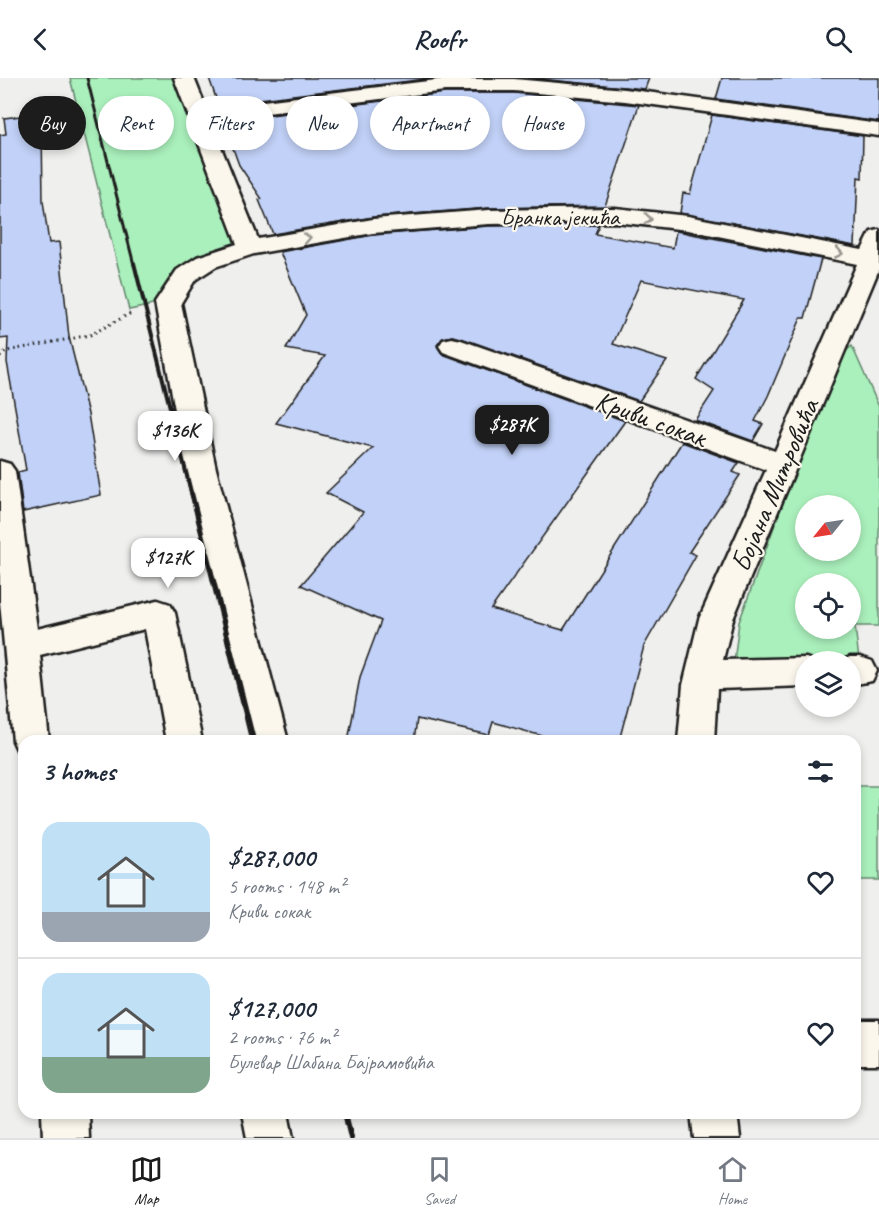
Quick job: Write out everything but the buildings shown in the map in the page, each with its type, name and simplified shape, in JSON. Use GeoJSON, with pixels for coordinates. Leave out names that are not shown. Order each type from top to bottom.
{"type":"FeatureCollection","features":[{"type":"Feature","properties":{"kind":"street"},"geometry":{"type":"LineString","coordinates":[[184,78],[191,96]]}},
{"type":"Feature","properties":{"kind":"street"},"geometry":{"type":"LineString","coordinates":[[274,106],[445,85],[514,85],[625,95],[879,130]]}},
{"type":"Feature","properties":{"kind":"street"},"geometry":{"type":"LineString","coordinates":[[211,150],[250,248]]}},
{"type":"Feature","properties":{"kind":"street","name":"Бранка јекића"},"geometry":{"type":"LineString","coordinates":[[168,303],[186,275],[207,262],[250,248],[373,226],[489,217],[615,215],[874,248]]}},
{"type":"Feature","properties":{"kind":"street","name":"Бојана Митровића"},"geometry":{"type":"LineString","coordinates":[[697,735],[702,675],[716,619],[851,310],[874,248]]}},
{"type":"Feature","properties":{"kind":"street"},"geometry":{"type":"LineString","coordinates":[[168,303],[201,469],[268,735]]}},
{"type":"Feature","properties":{"kind":"street","name":"Криви сокак"},"geometry":{"type":"LineString","coordinates":[[452,346],[783,465]]}},
{"type":"Feature","properties":{"kind":"street"},"geometry":{"type":"LineString","coordinates":[[0,471],[22,646],[30,735]]}},
{"type":"Feature","properties":{"kind":"street"},"geometry":{"type":"LineString","coordinates":[[22,646],[158,613],[183,735]]}},
{"type":"Feature","properties":{"kind":"street"},"geometry":{"type":"LineString","coordinates":[[702,675],[795,672]]}},
{"type":"Feature","properties":{"kind":"street"},"geometry":{"type":"LineString","coordinates":[[861,1042],[879,1042]]}},
{"type":"Feature","properties":{"kind":"street"},"geometry":{"type":"LineString","coordinates":[[65,1119],[66,1138]]}},
{"type":"Feature","properties":{"kind":"street"},"geometry":{"type":"LineString","coordinates":[[266,1119],[270,1138]]}},
{"type":"Feature","properties":{"kind":"street"},"geometry":{"type":"LineString","coordinates":[[715,1119],[717,1138]]}},
{"type":"Feature","properties":{"kind":"path"},"geometry":{"type":"LineString","coordinates":[[0,357],[7,351],[90,335],[130,313],[168,303]]}},
{"type":"Feature","properties":{"kind":"green space"},"geometry":{"type":"Polygon","coordinates":[[[70,78],[182,78],[189,96],[186,96],[186,150],[208,150],[244,247],[206,261],[167,302],[129,310],[86,141],[86,96],[75,96],[70,78]]]}},
{"type":"Feature","properties":{"kind":"green space"},"geometry":{"type":"Polygon","coordinates":[[[852,346],[879,407],[879,626],[861,626],[861,573],[795,573],[795,639],[857,639],[858,651],[795,651],[795,661],[734,662],[739,622],[836,359],[852,346]]]}},
{"type":"Feature","properties":{"kind":"green space"},"geometry":{"type":"Polygon","coordinates":[[[861,786],[879,786],[879,880],[861,880],[861,786]]]}},
{"type":"Feature","properties":{"kind":"railway"},"geometry":{"type":"LineString","coordinates":[[87,78],[134,265]]}},
{"type":"Feature","properties":{"kind":"railway"},"geometry":{"type":"LineString","coordinates":[[134,263],[192,496]]}},
{"type":"Feature","properties":{"kind":"railway"},"geometry":{"type":"LineString","coordinates":[[192,494],[252,735]]}},
{"type":"Feature","properties":{"kind":"railway"},"geometry":{"type":"LineString","coordinates":[[346,1119],[351,1138]]}}]}
